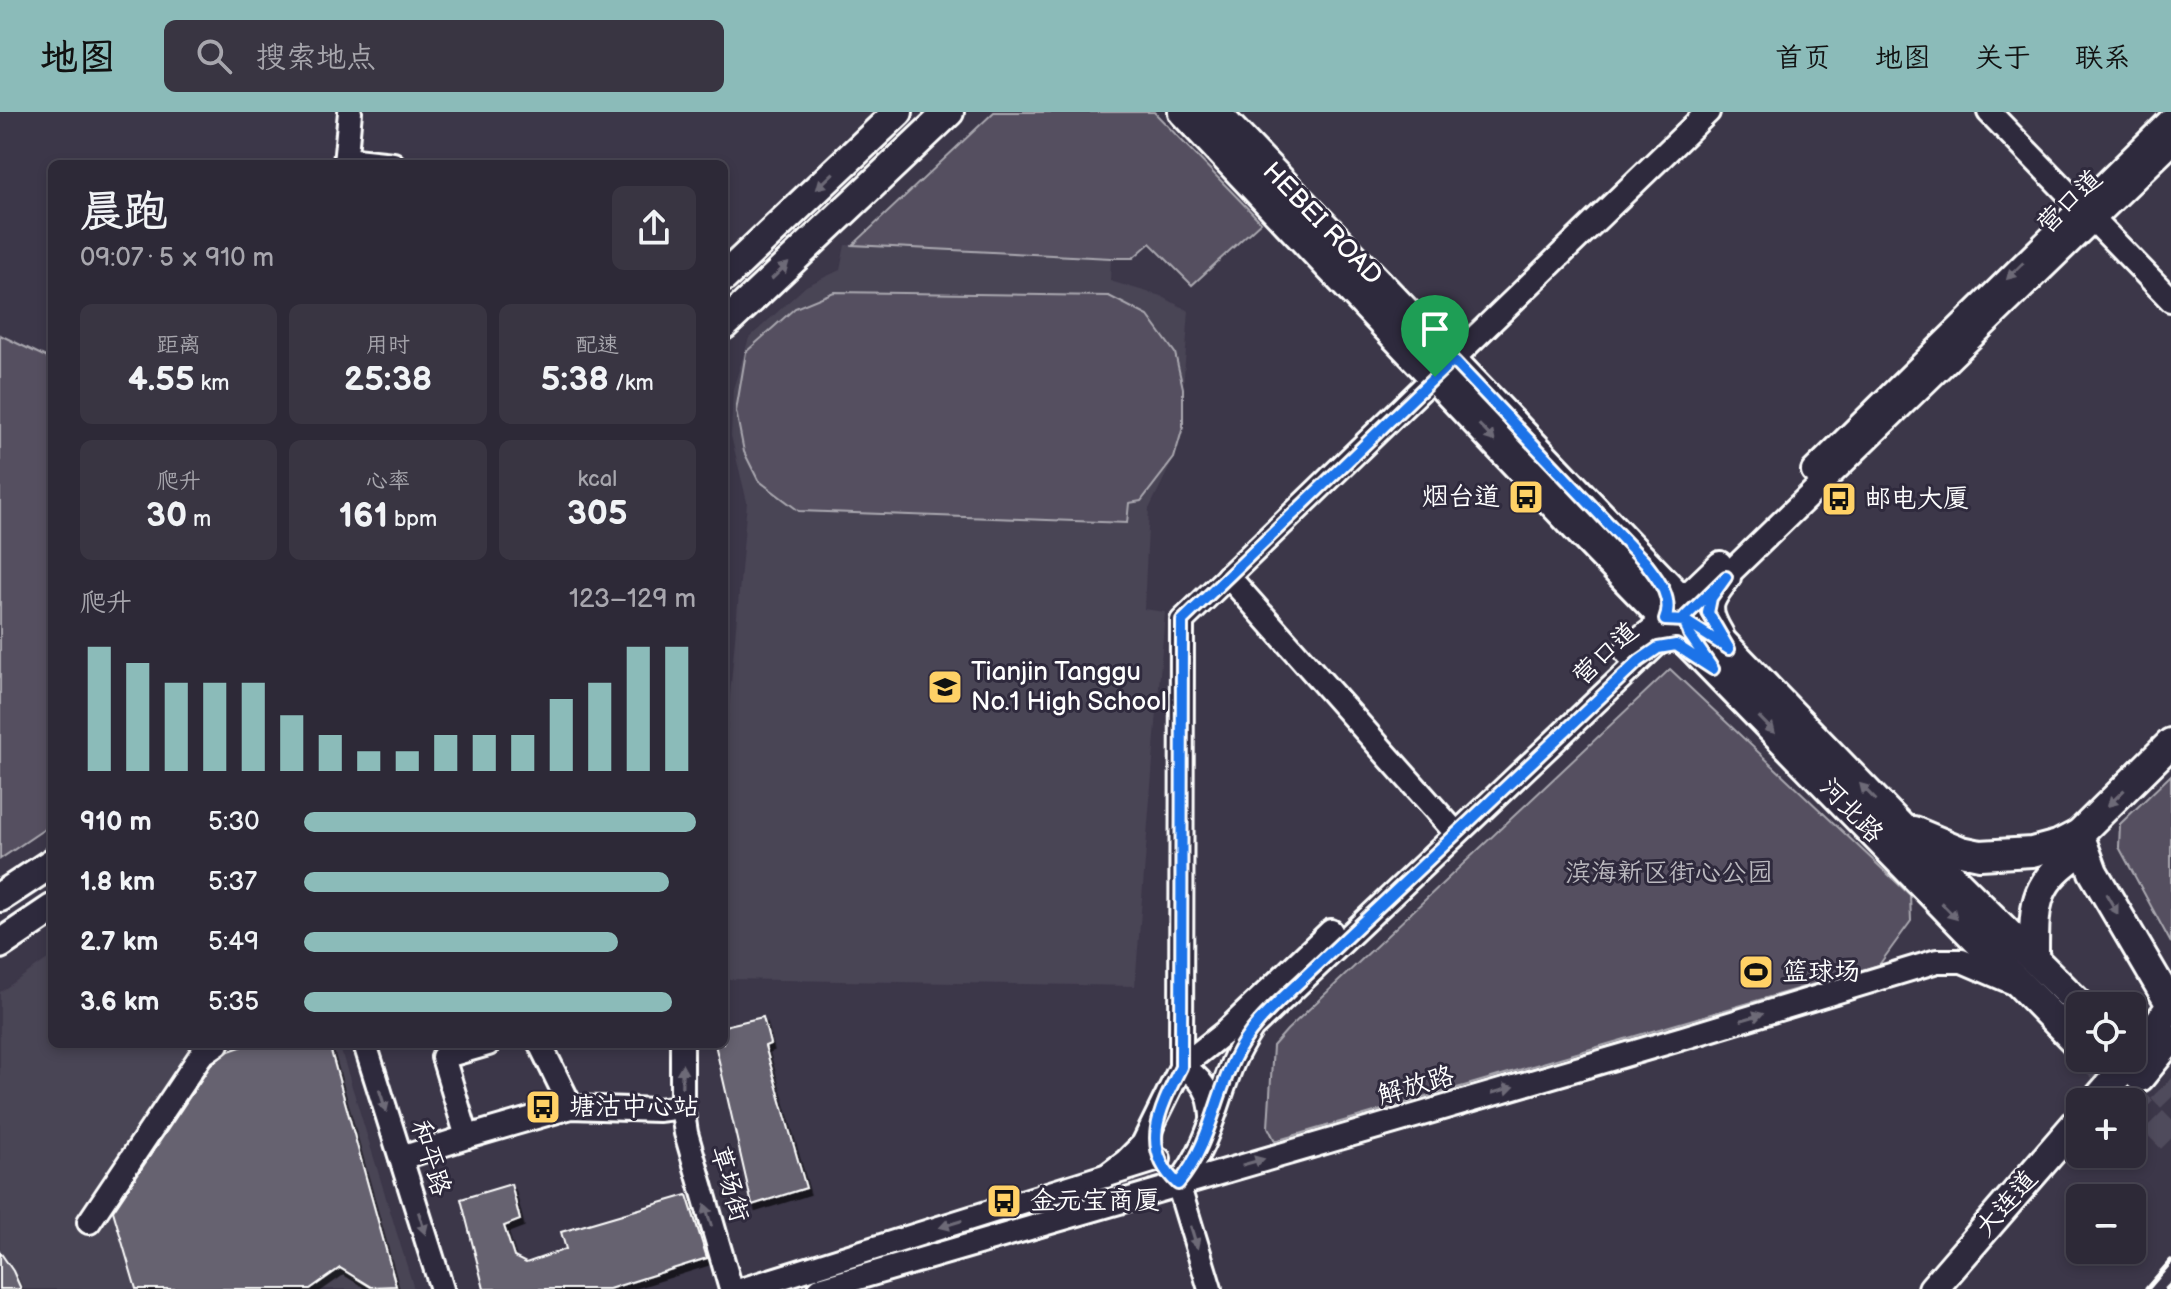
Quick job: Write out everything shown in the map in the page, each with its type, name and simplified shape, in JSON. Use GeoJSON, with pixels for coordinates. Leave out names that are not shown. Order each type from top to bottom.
{"type":"FeatureCollection","features":[{"type":"Feature","properties":{"kind":"main road"},"geometry":{"type":"LineString","coordinates":[[728,321],[949,112]]}},
{"type":"Feature","properties":{"kind":"main road"},"geometry":{"type":"LineString","coordinates":[[904,153],[964,112]]}},
{"type":"Feature","properties":{"kind":"main road","name":"HEBEI ROAD"},"geometry":{"type":"LineString","coordinates":[[1183,112],[1444,368]]}},
{"type":"Feature","properties":{"kind":"main road","name":"HEBEI ROAD"},"geometry":{"type":"LineString","coordinates":[[1215,112],[1444,368],[1634,569]]}},
{"type":"Feature","properties":{"kind":"main road"},"geometry":{"type":"LineString","coordinates":[[728,273],[891,117]]}},
{"type":"Feature","properties":{"kind":"main road"},"geometry":{"type":"LineString","coordinates":[[1634,569],[1676,617],[1721,659]]}},
{"type":"Feature","properties":{"kind":"main road"},"geometry":{"type":"LineString","coordinates":[[1634,569],[1640,615],[1634,656]]}},
{"type":"Feature","properties":{"kind":"main road"},"geometry":{"type":"LineString","coordinates":[[1721,572],[1708,613],[1721,659]]}},
{"type":"Feature","properties":{"kind":"main road"},"geometry":{"type":"LineString","coordinates":[[1634,656],[1676,617]]}},
{"type":"Feature","properties":{"kind":"main road","name":"河北路"},"geometry":{"type":"LineString","coordinates":[[1721,659],[1900,826],[2067,992]]}},
{"type":"Feature","properties":{"kind":"main road","name":"河北路"},"geometry":{"type":"LineString","coordinates":[[1721,659],[2066,1031]]}},
{"type":"Feature","properties":{"kind":"main road"},"geometry":{"type":"LineString","coordinates":[[2034,958],[2034,924],[2039,892],[2048,877],[2171,743]]}},
{"type":"Feature","properties":{"kind":"main road"},"geometry":{"type":"LineString","coordinates":[[1900,826],[1961,851],[1980,855],[2032,852],[2082,842]]}},
{"type":"Feature","properties":{"kind":"main road"},"geometry":{"type":"LineString","coordinates":[[2082,842],[2093,872],[2171,1006],[2107,1088]]}},
{"type":"Feature","properties":{"kind":"main road"},"geometry":{"type":"LineString","coordinates":[[0,897],[48,866]]}},
{"type":"Feature","properties":{"kind":"main road"},"geometry":{"type":"LineString","coordinates":[[0,944],[48,912]]}},
{"type":"Feature","properties":{"kind":"main road"},"geometry":{"type":"LineString","coordinates":[[2131,1088],[2171,1039]]}},
{"type":"Feature","properties":{"kind":"main road","name":"大连道"},"geometry":{"type":"LineString","coordinates":[[1933,1289],[2066,1135]]}},
{"type":"Feature","properties":{"kind":"main road","name":"大连道"},"geometry":{"type":"LineString","coordinates":[[1958,1289],[2066,1163]]}},
{"type":"Feature","properties":{"kind":"street"},"geometry":{"type":"LineString","coordinates":[[345,160],[350,112]]}},
{"type":"Feature","properties":{"kind":"street"},"geometry":{"type":"LineString","coordinates":[[1106,1176],[1143,1144],[1181,1067],[1182,621],[1708,112]]}},
{"type":"Feature","properties":{"kind":"street"},"geometry":{"type":"LineString","coordinates":[[1989,112],[2060,186],[2089,207],[2171,286]]}},
{"type":"Feature","properties":{"kind":"street"},"geometry":{"type":"LineString","coordinates":[[2004,112],[2171,300]]}},
{"type":"Feature","properties":{"kind":"street","name":"营口道"},"geometry":{"type":"LineString","coordinates":[[1676,617],[2089,207],[2171,119]]}},
{"type":"Feature","properties":{"kind":"street","name":"营口道"},"geometry":{"type":"LineString","coordinates":[[2089,207],[2123,190],[2171,144]]}},
{"type":"Feature","properties":{"kind":"street"},"geometry":{"type":"LineString","coordinates":[[1228,576],[1451,828]]}},
{"type":"Feature","properties":{"kind":"street","name":"营口道"},"geometry":{"type":"LineString","coordinates":[[1181,1067],[1225,1032],[1451,828],[1634,656],[1676,645],[1721,659]]}},
{"type":"Feature","properties":{"kind":"street","name":"营口道"},"geometry":{"type":"LineString","coordinates":[[1178,1184],[1190,1170],[1212,1122],[1234,1059],[1252,1028],[1451,828]]}},
{"type":"Feature","properties":{"kind":"street","name":"解放路"},"geometry":{"type":"LineString","coordinates":[[820,1289],[1937,961],[1971,963],[2024,988]]}},
{"type":"Feature","properties":{"kind":"street"},"geometry":{"type":"LineString","coordinates":[[89,1222],[201,1055],[211,1048]]}},
{"type":"Feature","properties":{"kind":"street","name":"和平路"},"geometry":{"type":"LineString","coordinates":[[366,1048],[442,1289]]}},
{"type":"Feature","properties":{"kind":"street"},"geometry":{"type":"LineString","coordinates":[[467,1137],[443,1057],[474,1048]]}},
{"type":"Feature","properties":{"kind":"street"},"geometry":{"type":"LineString","coordinates":[[542,1048],[571,1107]]}},
{"type":"Feature","properties":{"kind":"street","name":"草场街"},"geometry":{"type":"LineString","coordinates":[[682,1048],[682,1107],[692,1160],[731,1289]]}},
{"type":"Feature","properties":{"kind":"street"},"geometry":{"type":"LineString","coordinates":[[1181,1067],[1207,1090],[1212,1122]]}},
{"type":"Feature","properties":{"kind":"street"},"geometry":{"type":"LineString","coordinates":[[1163,1102],[1155,1131],[1159,1159],[1167,1174],[1178,1184],[1210,1289]]}},
{"type":"Feature","properties":{"kind":"street"},"geometry":{"type":"LineString","coordinates":[[401,1158],[571,1107],[658,1110],[682,1107]]}},
{"type":"Feature","properties":{"kind":"street"},"geometry":{"type":"LineString","coordinates":[[744,1289],[1159,1159]]}},
{"type":"Feature","properties":{"kind":"shaded area","name":"Tianjin Tanggu No.1 High School"},"geometry":{"type":"Polygon","coordinates":[[[845,245],[1111,258],[1110,281],[1161,296],[1189,311],[1174,458],[1149,509],[1144,609],[1165,612],[1135,986],[728,979],[728,718],[747,502],[731,436],[733,389],[749,338],[806,286],[840,270],[845,245]]]}},
{"type":"Feature","properties":{"kind":"shaded area"},"geometry":{"type":"Polygon","coordinates":[[[48,959],[48,1048],[340,1048],[414,1289],[0,1289],[0,992],[48,959]]]}},
{"type":"Feature","properties":{"kind":"green space"},"geometry":{"type":"Polygon","coordinates":[[[994,112],[1154,112],[1261,222],[1192,285],[1150,243],[1133,258],[853,245],[994,112]]]}},
{"type":"Feature","properties":{"kind":"green space"},"geometry":{"type":"Polygon","coordinates":[[[834,292],[1109,296],[1148,316],[1175,353],[1183,388],[1183,427],[1174,458],[1141,501],[1129,503],[1127,523],[799,511],[758,480],[744,452],[736,411],[746,352],[795,308],[834,292]]]}},
{"type":"Feature","properties":{"kind":"green space"},"geometry":{"type":"Polygon","coordinates":[[[0,335],[48,358],[48,827],[0,859],[0,335]]]}},
{"type":"Feature","properties":{"kind":"green space","name":"滨海新区街心公园"},"geometry":{"type":"Polygon","coordinates":[[[1670,669],[1910,895],[1911,921],[1879,965],[1275,1141],[1268,1127],[1273,1046],[1670,669]]]}},
{"type":"Feature","properties":{"kind":"green space"},"geometry":{"type":"Polygon","coordinates":[[[2171,775],[2171,943],[2119,847],[2120,824],[2171,775]]]}},
{"type":"Feature","properties":{"kind":"building"},"geometry":{"type":"Polygon","coordinates":[[[763,1017],[770,1044],[765,1046],[806,1188],[752,1205],[716,1048],[728,1048],[728,1025],[763,1017]]]}},
{"type":"Feature","properties":{"kind":"building"},"geometry":{"type":"Polygon","coordinates":[[[238,1048],[330,1048],[396,1286],[371,1287],[340,1268],[310,1289],[136,1289],[113,1211],[211,1065],[238,1048]]]}},
{"type":"Feature","properties":{"kind":"building"},"geometry":{"type":"Polygon","coordinates":[[[511,1184],[520,1220],[504,1226],[514,1257],[526,1263],[566,1249],[561,1232],[687,1195],[707,1258],[609,1289],[484,1289],[461,1199],[511,1184]]]}},
{"type":"Feature","properties":{"kind":"building"},"geometry":{"type":"Polygon","coordinates":[[[0,1252],[13,1271],[21,1289],[0,1289],[0,1252]]]}},
{"type":"Feature","properties":{"kind":"tunnel"},"geometry":{"type":"LineString","coordinates":[[2105,1072],[2171,1139]]}},
{"type":"Feature","properties":{"kind":"tunnel"},"geometry":{"type":"LineString","coordinates":[[2146,1072],[2171,1098]]}},
{"type":"Feature","properties":{"kind":"railway"},"geometry":{"type":"LineString","coordinates":[[2147,1289],[2171,1261]]}},
{"type":"Feature","properties":{"kind":"railway"},"geometry":{"type":"LineString","coordinates":[[2167,1289],[2171,1285]]}},
{"type":"Feature","properties":{"kind":"place","name":"烟台道"},"geometry":{"type":"Point","coordinates":[1526,497]}},
{"type":"Feature","properties":{"kind":"place","name":"邮电大厦"},"geometry":{"type":"Point","coordinates":[1839,499]}},
{"type":"Feature","properties":{"kind":"place","name":"Tianjin Tanggu No.1 High School"},"geometry":{"type":"Point","coordinates":[945,687]}},
{"type":"Feature","properties":{"kind":"place","name":"篮球场"},"geometry":{"type":"Point","coordinates":[1756,972]}},
{"type":"Feature","properties":{"kind":"place","name":"塘沽中心站"},"geometry":{"type":"Point","coordinates":[543,1107]}},
{"type":"Feature","properties":{"kind":"place","name":"金元宝商厦"},"geometry":{"type":"Point","coordinates":[1004,1201]}},
{"type":"Feature","properties":{"kind":"route"},"geometry":{"type":"LineString","coordinates":[[1435,377],[1182,621],[1181,1067],[1163,1102],[1155,1131],[1159,1159],[1167,1174],[1178,1184],[1199,1152],[1234,1059],[1252,1028],[1294,987],[1639,661],[1664,645],[1676,645],[1713,669],[1689,634],[1685,621],[1685,617],[1726,577],[1714,592],[1708,613],[1729,649],[1685,621],[1665,620],[1669,607],[1666,596],[1645,562],[1453,360],[1435,377]]}}]}
